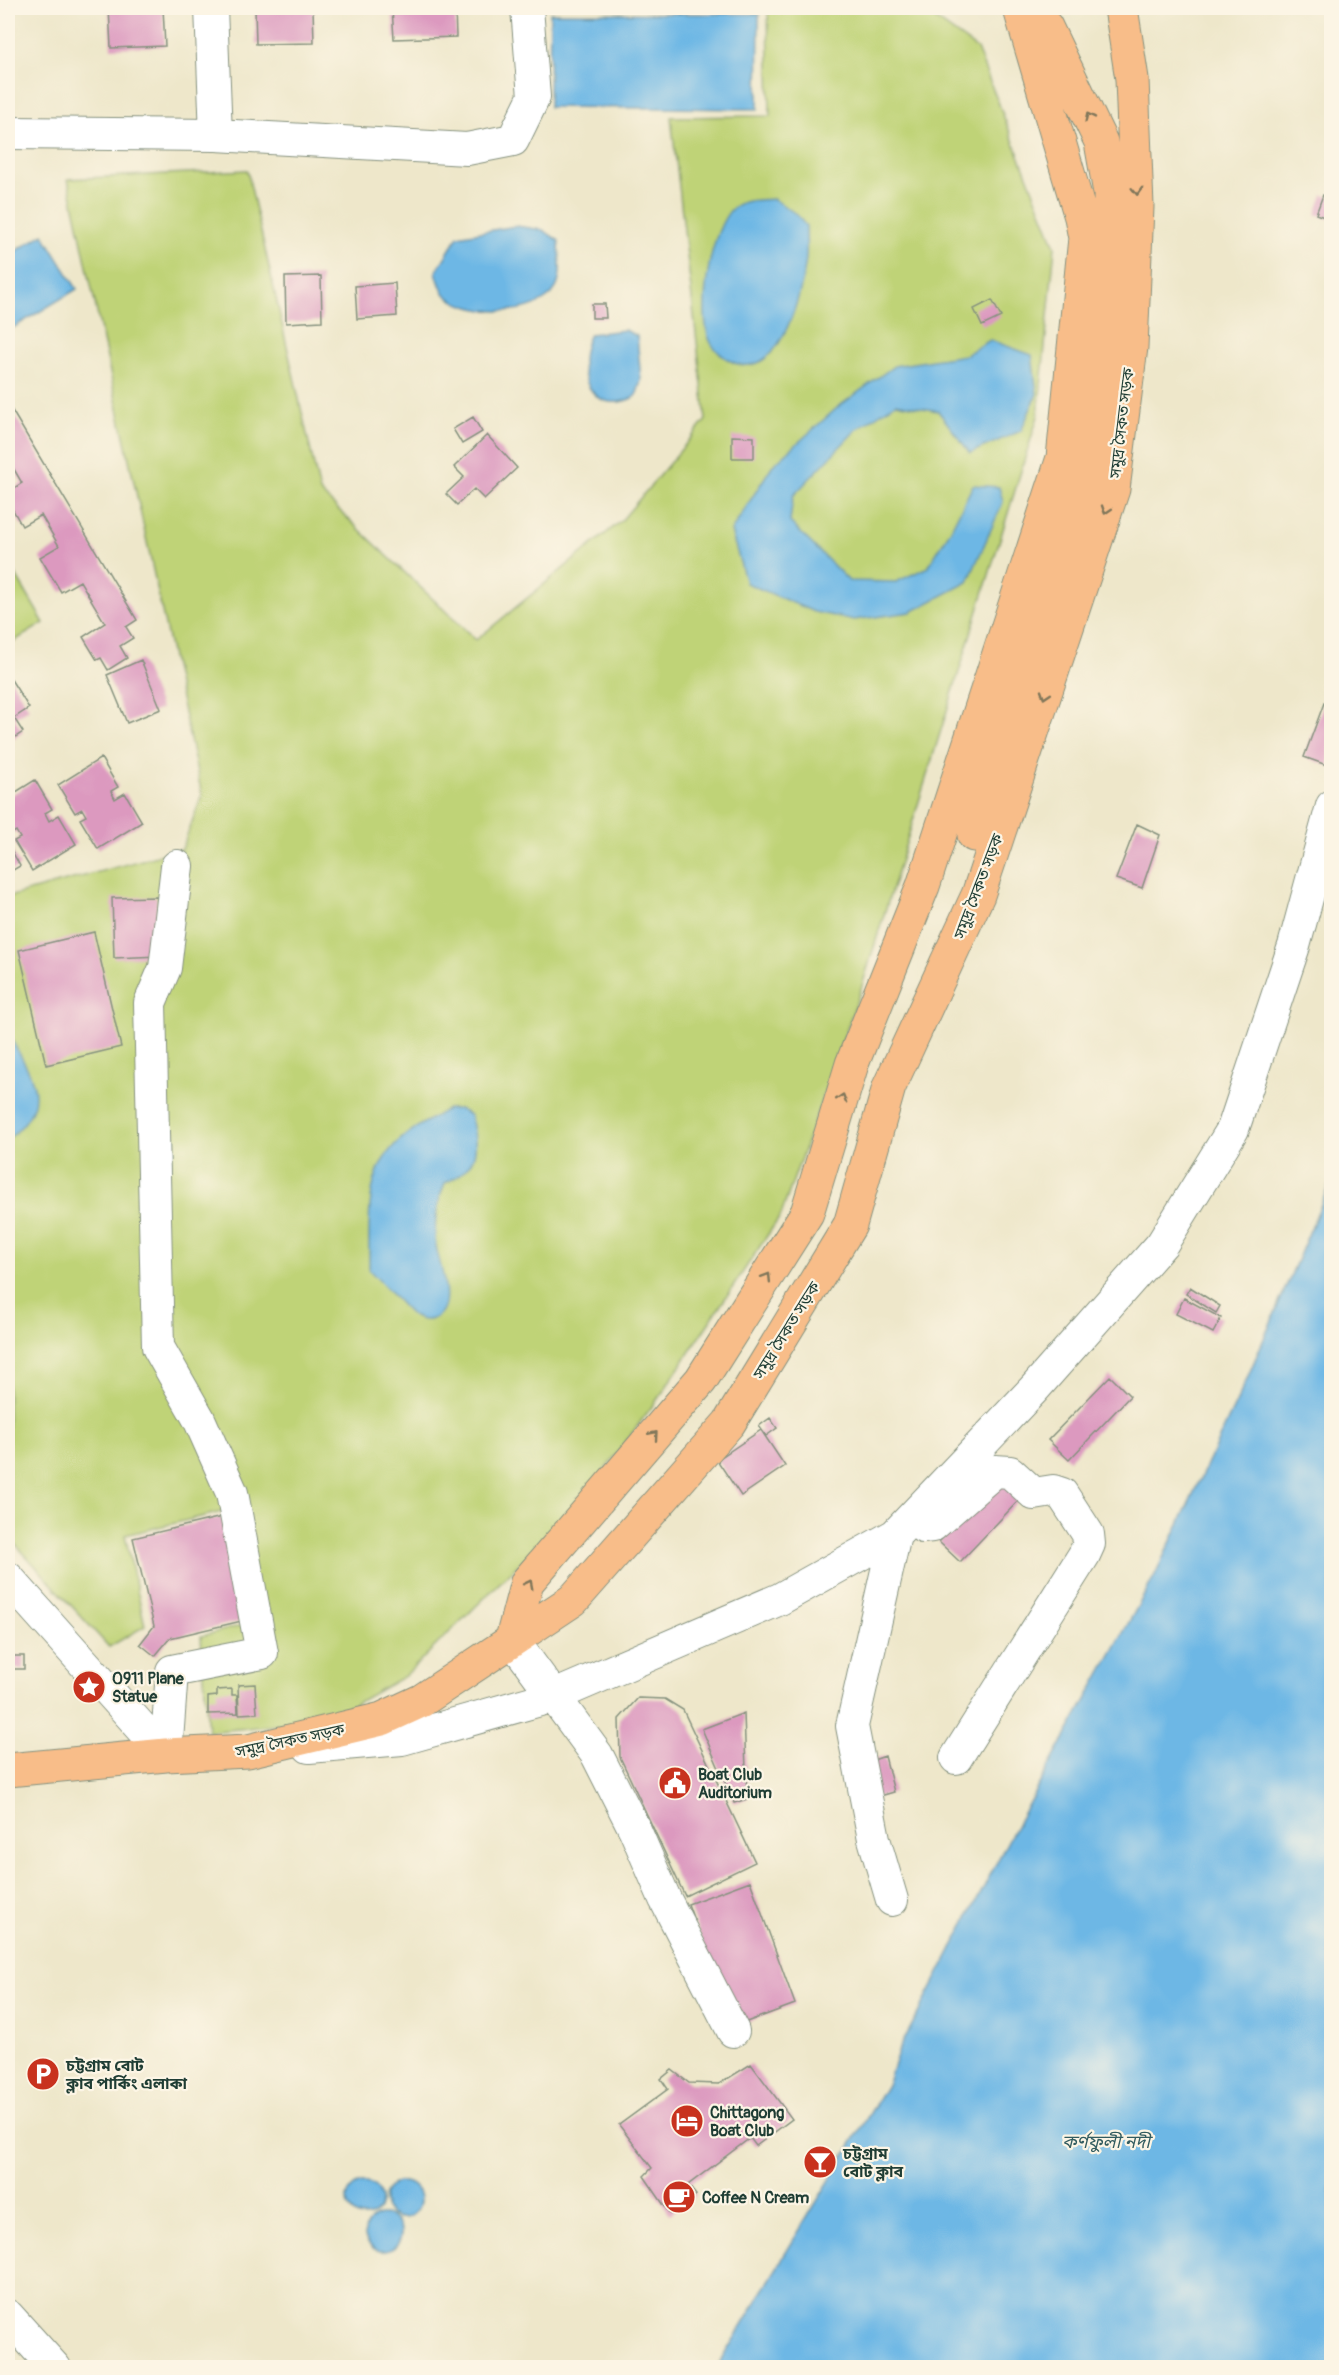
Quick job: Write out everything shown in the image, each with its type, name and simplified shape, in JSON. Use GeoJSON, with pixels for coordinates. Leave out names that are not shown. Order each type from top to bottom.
{"type":"FeatureCollection","features":[{"type":"Feature","properties":{"kind":"main road"},"geometry":{"type":"LineString","coordinates":[[512,1639],[527,1582],[701,1380],[807,1213],[852,1064],[923,886],[1063,458],[1085,238],[1081,217],[1019,8]]}},
{"type":"Feature","properties":{"kind":"main road"},"geometry":{"type":"LineString","coordinates":[[512,1639],[719,1402],[838,1215],[886,1061],[929,977],[1078,508],[1087,471],[1111,246],[1110,193],[1101,142],[1046,27],[1026,8]]}},
{"type":"Feature","properties":{"kind":"main road","name":"সমুদ্র সৈকত সড়ক"},"geometry":{"type":"LineString","coordinates":[[8,1770],[166,1755],[249,1752],[382,1719],[421,1701],[573,1600],[729,1423],[850,1225],[889,1088],[978,895],[1113,489],[1131,347],[1137,207],[1132,79],[1121,8]]}},
{"type":"Feature","properties":{"kind":"main road"},"geometry":{"type":"LineString","coordinates":[[1110,193],[1132,79]]}},
{"type":"Feature","properties":{"kind":"street"},"geometry":{"type":"LineString","coordinates":[[211,8],[216,135]]}},
{"type":"Feature","properties":{"kind":"street"},"geometry":{"type":"LineString","coordinates":[[8,133],[216,135],[467,149],[513,140],[534,97],[527,8]]}},
{"type":"Feature","properties":{"kind":"street"},"geometry":{"type":"LineString","coordinates":[[249,1752],[402,1739],[554,1696],[780,1599],[905,1525],[1034,1389],[1162,1244],[1233,1129],[1294,946],[1332,806]]}},
{"type":"Feature","properties":{"kind":"street"},"geometry":{"type":"LineString","coordinates":[[166,1755],[172,1671],[262,1653],[232,1493],[199,1419],[158,1347],[150,1003],[165,968],[177,866]]}},
{"type":"Feature","properties":{"kind":"street"},"geometry":{"type":"LineString","coordinates":[[905,1525],[932,1526],[995,1471],[1010,1472],[1034,1494],[1053,1491],[1062,1494],[1088,1534],[1089,1544],[1084,1555],[956,1758]]}},
{"type":"Feature","properties":{"kind":"street"},"geometry":{"type":"LineString","coordinates":[[892,1900],[874,1839],[852,1726],[905,1525]]}},
{"type":"Feature","properties":{"kind":"street"},"geometry":{"type":"LineString","coordinates":[[8,1578],[166,1755]]}},
{"type":"Feature","properties":{"kind":"street"},"geometry":{"type":"LineString","coordinates":[[512,1639],[597,1755],[635,1830],[665,1899],[733,2031]]}},
{"type":"Feature","properties":{"kind":"street"},"geometry":{"type":"LineString","coordinates":[[8,2316],[45,2365]]}},
{"type":"Feature","properties":{"kind":"green space"},"geometry":{"type":"Polygon","coordinates":[[[768,8],[920,8],[977,49],[1055,246],[1038,416],[861,989],[781,1215],[662,1393],[577,1507],[405,1676],[353,1705],[298,1723],[208,1732],[201,1636],[251,1623],[226,1511],[125,1535],[145,1626],[109,1647],[8,1536],[8,897],[182,849],[202,795],[68,179],[247,170],[320,492],[476,640],[621,521],[706,420],[671,117],[770,116],[768,8]]]}},
{"type":"Feature","properties":{"kind":"green space"},"geometry":{"type":"Polygon","coordinates":[[[8,562],[44,623],[8,645],[8,562]]]}},
{"type":"Feature","properties":{"kind":"water"},"geometry":{"type":"Polygon","coordinates":[[[550,13],[759,14],[758,109],[549,107],[550,13]]]}},
{"type":"Feature","properties":{"kind":"water"},"geometry":{"type":"Polygon","coordinates":[[[774,199],[796,214],[806,226],[804,272],[795,307],[779,342],[769,355],[756,363],[742,365],[723,356],[710,341],[706,328],[705,311],[708,271],[718,232],[734,207],[748,201],[774,199]]]}},
{"type":"Feature","properties":{"kind":"water"},"geometry":{"type":"Polygon","coordinates":[[[516,226],[543,230],[559,241],[558,283],[547,298],[535,305],[503,311],[470,307],[456,302],[445,294],[436,272],[458,236],[516,226]]]}},
{"type":"Feature","properties":{"kind":"water"},"geometry":{"type":"Polygon","coordinates":[[[43,234],[77,289],[8,331],[8,256],[43,234]]]}},
{"type":"Feature","properties":{"kind":"water"},"geometry":{"type":"Polygon","coordinates":[[[625,330],[637,336],[641,381],[636,396],[621,402],[608,402],[589,388],[583,362],[585,348],[590,334],[625,330]]]}},
{"type":"Feature","properties":{"kind":"water"},"geometry":{"type":"Polygon","coordinates":[[[990,340],[1032,355],[1037,394],[1021,431],[970,453],[938,411],[896,403],[857,429],[793,496],[790,522],[849,581],[896,582],[928,567],[949,533],[973,485],[999,487],[1003,502],[968,582],[911,612],[854,620],[814,612],[746,583],[731,531],[772,466],[838,407],[894,366],[965,355],[990,340]]]}},
{"type":"Feature","properties":{"kind":"water"},"geometry":{"type":"Polygon","coordinates":[[[8,1033],[31,1076],[35,1101],[31,1113],[22,1126],[8,1139],[8,1033]]]}},
{"type":"Feature","properties":{"kind":"water"},"geometry":{"type":"Polygon","coordinates":[[[448,1109],[459,1109],[470,1115],[475,1137],[474,1156],[465,1171],[445,1183],[440,1196],[435,1237],[446,1294],[445,1304],[440,1313],[432,1319],[423,1320],[414,1317],[369,1270],[370,1207],[376,1176],[391,1149],[410,1132],[448,1109]]]}},
{"type":"Feature","properties":{"kind":"water","name":"কর্ণফুলী নদী"},"geometry":{"type":"Polygon","coordinates":[[[1331,1181],[1331,2367],[717,2367],[887,2085],[898,2052],[1011,1835],[1154,1577],[1243,1388],[1331,1181]]]}},
{"type":"Feature","properties":{"kind":"water"},"geometry":{"type":"Polygon","coordinates":[[[402,2182],[415,2187],[420,2200],[415,2213],[402,2218],[389,2213],[384,2200],[389,2187],[402,2182]]]}},
{"type":"Feature","properties":{"kind":"water"},"geometry":{"type":"Polygon","coordinates":[[[364,2183],[376,2188],[381,2200],[376,2212],[364,2217],[352,2212],[347,2200],[352,2188],[364,2183]]]}},
{"type":"Feature","properties":{"kind":"water"},"geometry":{"type":"Polygon","coordinates":[[[383,2215],[396,2220],[401,2233],[396,2246],[383,2251],[370,2246],[365,2233],[370,2220],[383,2215]]]}},
{"type":"Feature","properties":{"kind":"building"},"geometry":{"type":"Polygon","coordinates":[[[8,8],[13,8],[14,24],[8,24],[8,8]]]}},
{"type":"Feature","properties":{"kind":"building"},"geometry":{"type":"Polygon","coordinates":[[[109,8],[163,8],[165,46],[111,48],[109,8]]]}},
{"type":"Feature","properties":{"kind":"building"},"geometry":{"type":"Polygon","coordinates":[[[255,8],[313,8],[314,43],[256,44],[255,8]]]}},
{"type":"Feature","properties":{"kind":"building"},"geometry":{"type":"Polygon","coordinates":[[[392,8],[455,8],[456,37],[394,39],[392,8]]]}},
{"type":"Feature","properties":{"kind":"building"},"geometry":{"type":"Polygon","coordinates":[[[1323,195],[1332,198],[1332,220],[1316,214],[1323,195]]]}},
{"type":"Feature","properties":{"kind":"building"},"geometry":{"type":"Polygon","coordinates":[[[321,276],[322,321],[286,323],[285,277],[321,276]]]}},
{"type":"Feature","properties":{"kind":"building"},"geometry":{"type":"Polygon","coordinates":[[[395,283],[397,316],[357,319],[355,286],[395,283]]]}},
{"type":"Feature","properties":{"kind":"building"},"geometry":{"type":"Polygon","coordinates":[[[992,300],[1001,317],[982,326],[974,309],[992,300]]]}},
{"type":"Feature","properties":{"kind":"building"},"geometry":{"type":"Polygon","coordinates":[[[592,304],[605,304],[606,318],[592,318],[592,304]]]}},
{"type":"Feature","properties":{"kind":"building"},"geometry":{"type":"Polygon","coordinates":[[[11,409],[137,620],[126,627],[133,638],[120,646],[127,658],[108,670],[101,658],[97,660],[83,637],[105,623],[80,581],[61,592],[40,557],[59,546],[41,515],[22,526],[8,501],[8,492],[22,483],[8,459],[8,410],[11,409]]]}},
{"type":"Feature","properties":{"kind":"building"},"geometry":{"type":"Polygon","coordinates":[[[473,417],[482,432],[462,444],[453,429],[473,417]]]}},
{"type":"Feature","properties":{"kind":"building"},"geometry":{"type":"Polygon","coordinates":[[[487,435],[517,468],[484,499],[474,489],[457,505],[446,494],[464,477],[454,467],[487,435]]]}},
{"type":"Feature","properties":{"kind":"building"},"geometry":{"type":"Polygon","coordinates":[[[732,436],[754,437],[754,458],[732,458],[732,436]]]}},
{"type":"Feature","properties":{"kind":"building"},"geometry":{"type":"Polygon","coordinates":[[[141,660],[161,709],[127,723],[107,675],[141,660]]]}},
{"type":"Feature","properties":{"kind":"building"},"geometry":{"type":"Polygon","coordinates":[[[10,678],[29,708],[14,718],[23,732],[8,742],[8,679],[10,678]]]}},
{"type":"Feature","properties":{"kind":"building"},"geometry":{"type":"Polygon","coordinates":[[[1324,703],[1332,706],[1329,766],[1304,757],[1324,703]]]}},
{"type":"Feature","properties":{"kind":"building"},"geometry":{"type":"Polygon","coordinates":[[[101,758],[118,787],[111,791],[115,799],[125,793],[142,822],[98,849],[80,819],[86,816],[82,809],[75,813],[58,785],[101,758]]]}},
{"type":"Feature","properties":{"kind":"building"},"geometry":{"type":"Polygon","coordinates":[[[35,780],[52,809],[45,813],[49,821],[59,815],[76,844],[32,871],[14,841],[20,838],[16,831],[9,835],[8,833],[8,797],[35,780]]]}},
{"type":"Feature","properties":{"kind":"building"},"geometry":{"type":"Polygon","coordinates":[[[1137,824],[1160,835],[1142,888],[1116,879],[1137,824]]]}},
{"type":"Feature","properties":{"kind":"building"},"geometry":{"type":"Polygon","coordinates":[[[8,844],[20,866],[8,873],[8,844]]]}},
{"type":"Feature","properties":{"kind":"building"},"geometry":{"type":"Polygon","coordinates":[[[157,897],[159,956],[114,958],[112,898],[157,897]]]}},
{"type":"Feature","properties":{"kind":"building"},"geometry":{"type":"Polygon","coordinates":[[[94,932],[121,1047],[46,1065],[19,950],[94,932]]]}},
{"type":"Feature","properties":{"kind":"building"},"geometry":{"type":"Polygon","coordinates":[[[1190,1287],[1220,1306],[1216,1313],[1186,1294],[1190,1287]]]}},
{"type":"Feature","properties":{"kind":"building"},"geometry":{"type":"Polygon","coordinates":[[[1184,1298],[1221,1318],[1213,1333],[1176,1314],[1184,1298]]]}},
{"type":"Feature","properties":{"kind":"building"},"geometry":{"type":"Polygon","coordinates":[[[1110,1376],[1130,1396],[1069,1460],[1048,1440],[1110,1376]]]}},
{"type":"Feature","properties":{"kind":"building"},"geometry":{"type":"Polygon","coordinates":[[[770,1418],[777,1428],[766,1436],[759,1426],[770,1418]]]}},
{"type":"Feature","properties":{"kind":"building"},"geometry":{"type":"Polygon","coordinates":[[[761,1430],[785,1466],[741,1496],[717,1460],[761,1430]]]}},
{"type":"Feature","properties":{"kind":"building"},"geometry":{"type":"Polygon","coordinates":[[[1001,1478],[1021,1498],[960,1562],[939,1542],[1001,1478]]]}},
{"type":"Feature","properties":{"kind":"building"},"geometry":{"type":"Polygon","coordinates":[[[222,1517],[246,1620],[170,1638],[155,1656],[140,1644],[154,1626],[133,1538],[222,1517]]]}},
{"type":"Feature","properties":{"kind":"building"},"geometry":{"type":"Polygon","coordinates":[[[8,1656],[24,1656],[24,1669],[8,1669],[8,1656]]]}},
{"type":"Feature","properties":{"kind":"building"},"geometry":{"type":"Polygon","coordinates":[[[255,1684],[257,1713],[239,1714],[238,1685],[255,1684]]]}},
{"type":"Feature","properties":{"kind":"building"},"geometry":{"type":"Polygon","coordinates":[[[232,1689],[232,1695],[237,1695],[238,1713],[208,1714],[208,1697],[217,1696],[217,1690],[232,1689]]]}},
{"type":"Feature","properties":{"kind":"building"},"geometry":{"type":"Polygon","coordinates":[[[638,1698],[665,1699],[683,1710],[755,1862],[685,1896],[620,1757],[619,1719],[638,1698]]]}},
{"type":"Feature","properties":{"kind":"building"},"geometry":{"type":"Polygon","coordinates":[[[744,1713],[747,1799],[734,1803],[702,1729],[744,1713]]]}},
{"type":"Feature","properties":{"kind":"building"},"geometry":{"type":"Polygon","coordinates":[[[885,1756],[894,1792],[870,1799],[862,1764],[885,1756]]]}},
{"type":"Feature","properties":{"kind":"building"},"geometry":{"type":"Polygon","coordinates":[[[750,1881],[795,2004],[733,2027],[688,1904],[750,1881]]]}},
{"type":"Feature","properties":{"kind":"building"},"geometry":{"type":"Polygon","coordinates":[[[751,2064],[792,2119],[756,2146],[750,2138],[688,2185],[696,2195],[670,2214],[644,2176],[652,2168],[619,2125],[668,2089],[661,2079],[672,2070],[689,2083],[719,2084],[751,2064]]]}},
{"type":"Feature","properties":{"kind":"place","name":"0911 Plane Statue"},"geometry":{"type":"Point","coordinates":[89,1687]}},
{"type":"Feature","properties":{"kind":"place","name":"Boat Club Auditorium"},"geometry":{"type":"Point","coordinates":[675,1783]}},
{"type":"Feature","properties":{"kind":"place","name":"চট্টগ্রাম বোট ক্লাব পার্কিং এলাকা"},"geometry":{"type":"Point","coordinates":[43,2074]}},
{"type":"Feature","properties":{"kind":"place","name":"Chittagong Boat Club"},"geometry":{"type":"Point","coordinates":[687,2121]}},
{"type":"Feature","properties":{"kind":"place","name":"চট্টগ্রাম বোট ক্লাব"},"geometry":{"type":"Point","coordinates":[820,2162]}},
{"type":"Feature","properties":{"kind":"place","name":"Coffee N Cream"},"geometry":{"type":"Point","coordinates":[679,2197]}}]}
